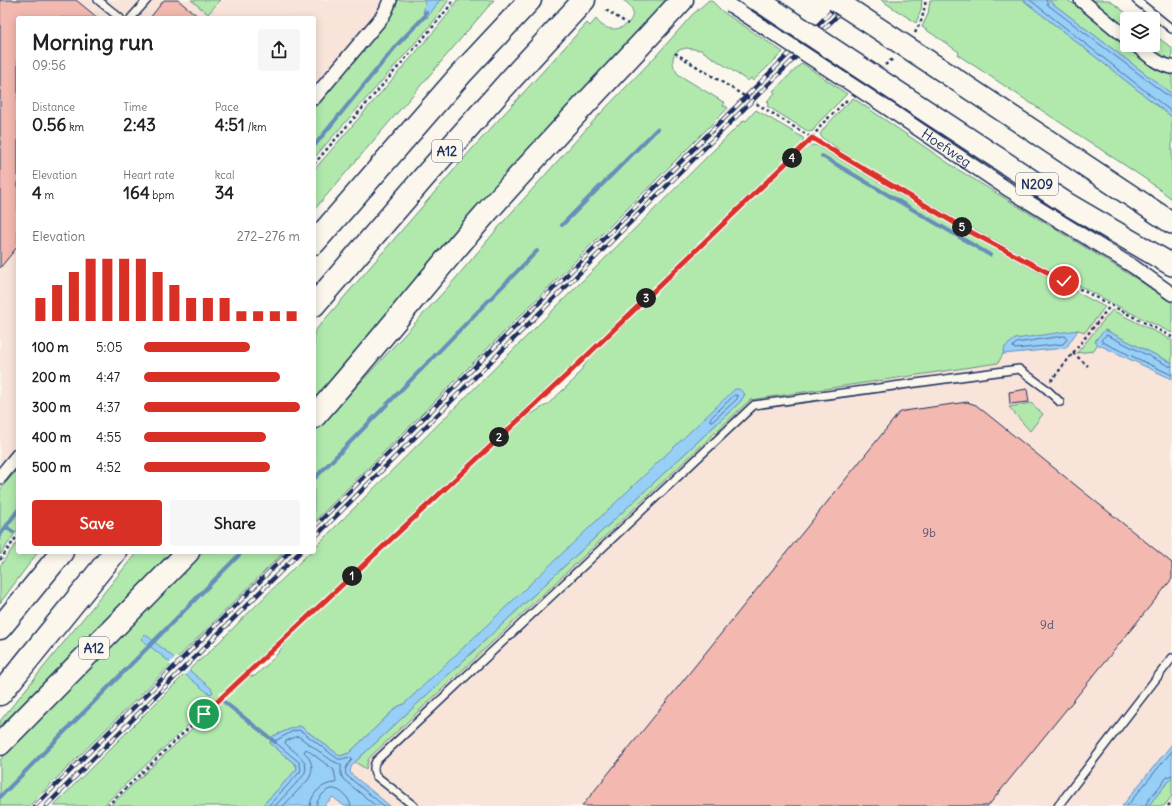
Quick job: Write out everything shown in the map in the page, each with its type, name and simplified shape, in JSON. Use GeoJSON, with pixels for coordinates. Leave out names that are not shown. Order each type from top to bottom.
{"type":"FeatureCollection","features":[{"type":"Feature","properties":{"kind":"highway"},"geometry":{"type":"LineString","coordinates":[[462,74],[516,0]]}},
{"type":"Feature","properties":{"kind":"highway"},"geometry":{"type":"LineString","coordinates":[[316,241],[462,74],[530,0]]}},
{"type":"Feature","properties":{"kind":"highway","name":"A12"},"geometry":{"type":"LineString","coordinates":[[316,303],[440,158],[584,0]]}},
{"type":"Feature","properties":{"kind":"highway"},"geometry":{"type":"LineString","coordinates":[[316,415],[523,171],[682,0]]}},
{"type":"Feature","properties":{"kind":"highway"},"geometry":{"type":"LineString","coordinates":[[0,628],[60,554]]}},
{"type":"Feature","properties":{"kind":"highway"},"geometry":{"type":"LineString","coordinates":[[0,694],[113,554]]}},
{"type":"Feature","properties":{"kind":"highway","name":"A12"},"geometry":{"type":"LineString","coordinates":[[0,744],[186,554]]}},
{"type":"Feature","properties":{"kind":"main road","name":"Hoefweg"},"geometry":{"type":"LineString","coordinates":[[758,0],[898,104],[1172,265]]}},
{"type":"Feature","properties":{"kind":"main road"},"geometry":{"type":"LineString","coordinates":[[835,0],[1172,223]]}},
{"type":"Feature","properties":{"kind":"street"},"geometry":{"type":"LineString","coordinates":[[316,96],[382,17],[390,0]]}},
{"type":"Feature","properties":{"kind":"street"},"geometry":{"type":"LineString","coordinates":[[1081,0],[1120,32]]}},
{"type":"Feature","properties":{"kind":"street","name":"Hoefweg"},"geometry":{"type":"LineString","coordinates":[[727,2],[898,104],[1009,190],[1134,267],[1172,294]]}},
{"type":"Feature","properties":{"kind":"street"},"geometry":{"type":"LineString","coordinates":[[1144,52],[1162,65],[1172,67]]}},
{"type":"Feature","properties":{"kind":"street"},"geometry":{"type":"LineString","coordinates":[[0,477],[16,457]]}},
{"type":"Feature","properties":{"kind":"lane"},"geometry":{"type":"LineString","coordinates":[[98,0],[118,16]]}},
{"type":"Feature","properties":{"kind":"lane"},"geometry":{"type":"LineString","coordinates":[[133,16],[147,0]]}},
{"type":"Feature","properties":{"kind":"lane"},"geometry":{"type":"LineString","coordinates":[[1136,0],[1172,30]]}},
{"type":"Feature","properties":{"kind":"lane"},"geometry":{"type":"LineString","coordinates":[[414,806],[376,776],[374,765],[376,760],[754,405],[1019,369],[1045,388],[1060,402]]}},
{"type":"Feature","properties":{"kind":"lane"},"geometry":{"type":"LineString","coordinates":[[1058,806],[1172,658]]}},
{"type":"Feature","properties":{"kind":"path"},"geometry":{"type":"LineString","coordinates":[[316,162],[437,22],[453,0]]}},
{"type":"Feature","properties":{"kind":"path"},"geometry":{"type":"LineString","coordinates":[[606,10],[628,24]]}},
{"type":"Feature","properties":{"kind":"path"},"geometry":{"type":"LineString","coordinates":[[675,53],[812,138],[965,229],[1172,337]]}},
{"type":"Feature","properties":{"kind":"path"},"geometry":{"type":"LineString","coordinates":[[107,806],[232,687],[570,372],[812,138]]}},
{"type":"Feature","properties":{"kind":"path"},"geometry":{"type":"LineString","coordinates":[[1045,388],[1110,306]]}},
{"type":"Feature","properties":{"kind":"path"},"geometry":{"type":"LineString","coordinates":[[1073,353],[1088,366]]}},
{"type":"Feature","properties":{"kind":"path"},"geometry":{"type":"LineString","coordinates":[[0,560],[16,538]]}},
{"type":"Feature","properties":{"kind":"path"},"geometry":{"type":"LineString","coordinates":[[1168,806],[1172,801]]}},
{"type":"Feature","properties":{"kind":"shaded area"},"geometry":{"type":"Polygon","coordinates":[[[0,0],[413,0],[316,117],[316,16],[16,16],[16,477],[0,497],[0,0]]]}},
{"type":"Feature","properties":{"kind":"shaded area"},"geometry":{"type":"Polygon","coordinates":[[[812,162],[1172,352],[1172,806],[160,806],[812,162]]]}},
{"type":"Feature","properties":{"kind":"green space"},"geometry":{"type":"Polygon","coordinates":[[[191,0],[220,0],[208,14],[191,0]]]}},
{"type":"Feature","properties":{"kind":"green space"},"geometry":{"type":"Polygon","coordinates":[[[398,0],[449,0],[431,25],[316,156],[316,106],[391,15],[398,0]]]}},
{"type":"Feature","properties":{"kind":"green space"},"geometry":{"type":"Polygon","coordinates":[[[457,0],[494,0],[316,208],[316,168],[449,13],[457,0]]]}},
{"type":"Feature","properties":{"kind":"green space"},"geometry":{"type":"Polygon","coordinates":[[[623,0],[667,0],[499,182],[316,409],[316,330],[472,149],[587,23],[590,26],[596,19],[603,26],[611,29],[619,28],[626,25],[631,20],[633,13],[630,6],[623,0]]]}},
{"type":"Feature","properties":{"kind":"green space"},"geometry":{"type":"Polygon","coordinates":[[[709,0],[711,0],[723,12],[783,52],[753,81],[751,78],[748,81],[701,50],[686,48],[675,53],[673,64],[679,75],[725,103],[723,106],[728,108],[316,520],[316,431],[450,285],[504,221],[598,116],[655,57],[692,15],[709,0]]]}},
{"type":"Feature","properties":{"kind":"green space"},"geometry":{"type":"Polygon","coordinates":[[[881,0],[922,0],[921,10],[916,23],[881,0]]]}},
{"type":"Feature","properties":{"kind":"green space"},"geometry":{"type":"Polygon","coordinates":[[[930,0],[1023,0],[1172,117],[1172,199],[1147,180],[958,55],[959,52],[922,27],[928,14],[930,0]]]}},
{"type":"Feature","properties":{"kind":"green space"},"geometry":{"type":"Polygon","coordinates":[[[1048,0],[1067,0],[1074,4],[1120,41],[1120,52],[1134,52],[1151,66],[1167,74],[1172,74],[1172,94],[1048,0]]]}},
{"type":"Feature","properties":{"kind":"green space"},"geometry":{"type":"Polygon","coordinates":[[[1091,0],[1109,0],[1125,12],[1120,12],[1120,24],[1091,0]]]}},
{"type":"Feature","properties":{"kind":"green space"},"geometry":{"type":"Polygon","coordinates":[[[1160,39],[1172,48],[1172,60],[1155,52],[1160,52],[1160,39]]]}},
{"type":"Feature","properties":{"kind":"green space"},"geometry":{"type":"Polygon","coordinates":[[[802,63],[847,94],[819,122],[813,131],[809,132],[767,106],[769,103],[767,101],[775,93],[773,91],[802,63]]]}},
{"type":"Feature","properties":{"kind":"green space"},"geometry":{"type":"Polygon","coordinates":[[[853,98],[957,169],[1140,281],[1172,303],[1172,333],[1127,311],[966,225],[863,165],[822,138],[820,134],[826,126],[853,98]]]}},
{"type":"Feature","properties":{"kind":"green space"},"geometry":{"type":"Polygon","coordinates":[[[756,110],[802,137],[804,139],[803,142],[584,354],[103,806],[53,806],[308,554],[316,554],[316,546],[744,120],[746,121],[756,110]]]}},
{"type":"Feature","properties":{"kind":"green space"},"geometry":{"type":"Polygon","coordinates":[[[810,145],[818,146],[960,229],[1105,307],[1085,332],[1078,330],[1005,347],[998,363],[750,400],[371,756],[368,760],[366,769],[355,762],[740,402],[745,394],[404,704],[397,707],[349,753],[340,756],[300,726],[273,736],[270,743],[296,765],[297,769],[262,806],[110,806],[246,678],[255,676],[268,664],[276,656],[285,641],[526,417],[548,404],[575,379],[590,357],[810,145]]]}},
{"type":"Feature","properties":{"kind":"green space"},"geometry":{"type":"Polygon","coordinates":[[[1112,310],[1172,340],[1172,363],[1105,330],[1095,342],[1098,344],[1093,351],[1077,353],[1112,310]]]}},
{"type":"Feature","properties":{"kind":"green space"},"geometry":{"type":"Polygon","coordinates":[[[1031,403],[1043,414],[1030,431],[1009,407],[1031,403]]]}},
{"type":"Feature","properties":{"kind":"green space"},"geometry":{"type":"Polygon","coordinates":[[[16,470],[16,532],[0,555],[0,490],[16,470]]]}},
{"type":"Feature","properties":{"kind":"green space"},"geometry":{"type":"Polygon","coordinates":[[[16,544],[16,554],[37,554],[0,603],[0,566],[16,544]]]}},
{"type":"Feature","properties":{"kind":"green space"},"geometry":{"type":"Polygon","coordinates":[[[135,554],[180,554],[0,738],[0,721],[135,554]]]}},
{"type":"Feature","properties":{"kind":"green space"},"geometry":{"type":"Polygon","coordinates":[[[201,554],[282,554],[29,806],[0,806],[0,760],[201,554]]]}},
{"type":"Feature","properties":{"kind":"green space"},"geometry":{"type":"Polygon","coordinates":[[[1172,777],[1172,796],[1164,806],[1148,806],[1172,777]]]}},
{"type":"Feature","properties":{"kind":"water"},"geometry":{"type":"Polygon","coordinates":[[[424,0],[440,0],[427,18],[423,14],[425,4],[424,0]]]}},
{"type":"Feature","properties":{"kind":"water"},"geometry":{"type":"Polygon","coordinates":[[[1023,0],[1048,0],[1172,94],[1172,117],[1023,0]]]}},
{"type":"Feature","properties":{"kind":"water"},"geometry":{"type":"Polygon","coordinates":[[[1078,330],[1066,348],[1003,354],[1005,347],[1015,339],[1078,330]]]}},
{"type":"Feature","properties":{"kind":"water"},"geometry":{"type":"Polygon","coordinates":[[[1105,330],[1172,363],[1172,379],[1097,344],[1095,342],[1097,338],[1105,330]]]}},
{"type":"Feature","properties":{"kind":"water"},"geometry":{"type":"Polygon","coordinates":[[[735,389],[739,389],[745,394],[740,402],[355,762],[351,767],[350,773],[390,806],[344,806],[333,797],[324,806],[262,806],[297,769],[296,765],[270,743],[273,736],[300,726],[340,756],[349,753],[397,707],[404,704],[735,389]]]}},
{"type":"Feature","properties":{"kind":"water"},"geometry":{"type":"Polygon","coordinates":[[[145,634],[211,688],[213,692],[211,694],[208,693],[141,639],[145,634]]]}},
{"type":"Feature","properties":{"kind":"water"},"geometry":{"type":"Polygon","coordinates":[[[1172,744],[1172,777],[1148,806],[1122,806],[1172,744]]]}},
{"type":"Feature","properties":{"kind":"pier"},"geometry":{"type":"Polygon","coordinates":[[[176,657],[190,669],[184,676],[169,664],[176,657]]]}},
{"type":"Feature","properties":{"kind":"building"},"geometry":{"type":"Polygon","coordinates":[[[0,0],[76,0],[96,16],[16,16],[16,248],[0,268],[0,0]]]}},
{"type":"Feature","properties":{"kind":"building"},"geometry":{"type":"Polygon","coordinates":[[[164,0],[178,0],[198,16],[152,16],[164,0]]]}},
{"type":"Feature","properties":{"kind":"building"},"geometry":{"type":"Polygon","coordinates":[[[1027,389],[1029,402],[1010,404],[1009,392],[1027,389]]]}},
{"type":"Feature","properties":{"kind":"building"},"geometry":{"type":"Polygon","coordinates":[[[967,402],[976,405],[1172,563],[1172,579],[988,806],[582,806],[899,413],[967,402]]]}},
{"type":"Feature","properties":{"kind":"waterway"},"geometry":{"type":"LineString","coordinates":[[316,144],[396,46],[425,16],[426,12]]}},
{"type":"Feature","properties":{"kind":"waterway"},"geometry":{"type":"LineString","coordinates":[[562,225],[657,129]]}},
{"type":"Feature","properties":{"kind":"waterway"},"geometry":{"type":"LineString","coordinates":[[822,156],[990,255]]}},
{"type":"Feature","properties":{"kind":"waterway"},"geometry":{"type":"LineString","coordinates":[[316,477],[537,251]]}},
{"type":"Feature","properties":{"kind":"waterway"},"geometry":{"type":"LineString","coordinates":[[0,535],[16,513]]}},
{"type":"Feature","properties":{"kind":"waterway"},"geometry":{"type":"LineString","coordinates":[[6,527],[13,532]]}},
{"type":"Feature","properties":{"kind":"waterway"},"geometry":{"type":"LineString","coordinates":[[0,797],[240,554]]}},
{"type":"Feature","properties":{"kind":"waterway"},"geometry":{"type":"LineString","coordinates":[[223,701],[275,742]]}},
{"type":"Feature","properties":{"kind":"railway"},"geometry":{"type":"LineString","coordinates":[[316,525],[843,0]]}},
{"type":"Feature","properties":{"kind":"railway"},"geometry":{"type":"LineString","coordinates":[[316,536],[853,0]]}},
{"type":"Feature","properties":{"kind":"railway"},"geometry":{"type":"LineString","coordinates":[[35,806],[287,554]]}},
{"type":"Feature","properties":{"kind":"railway"},"geometry":{"type":"LineString","coordinates":[[46,806],[298,554]]}},
{"type":"Feature","properties":{"kind":"route"},"geometry":{"type":"LineString","coordinates":[[204,714],[570,372],[812,138],[965,229],[1064,281]]}}]}
